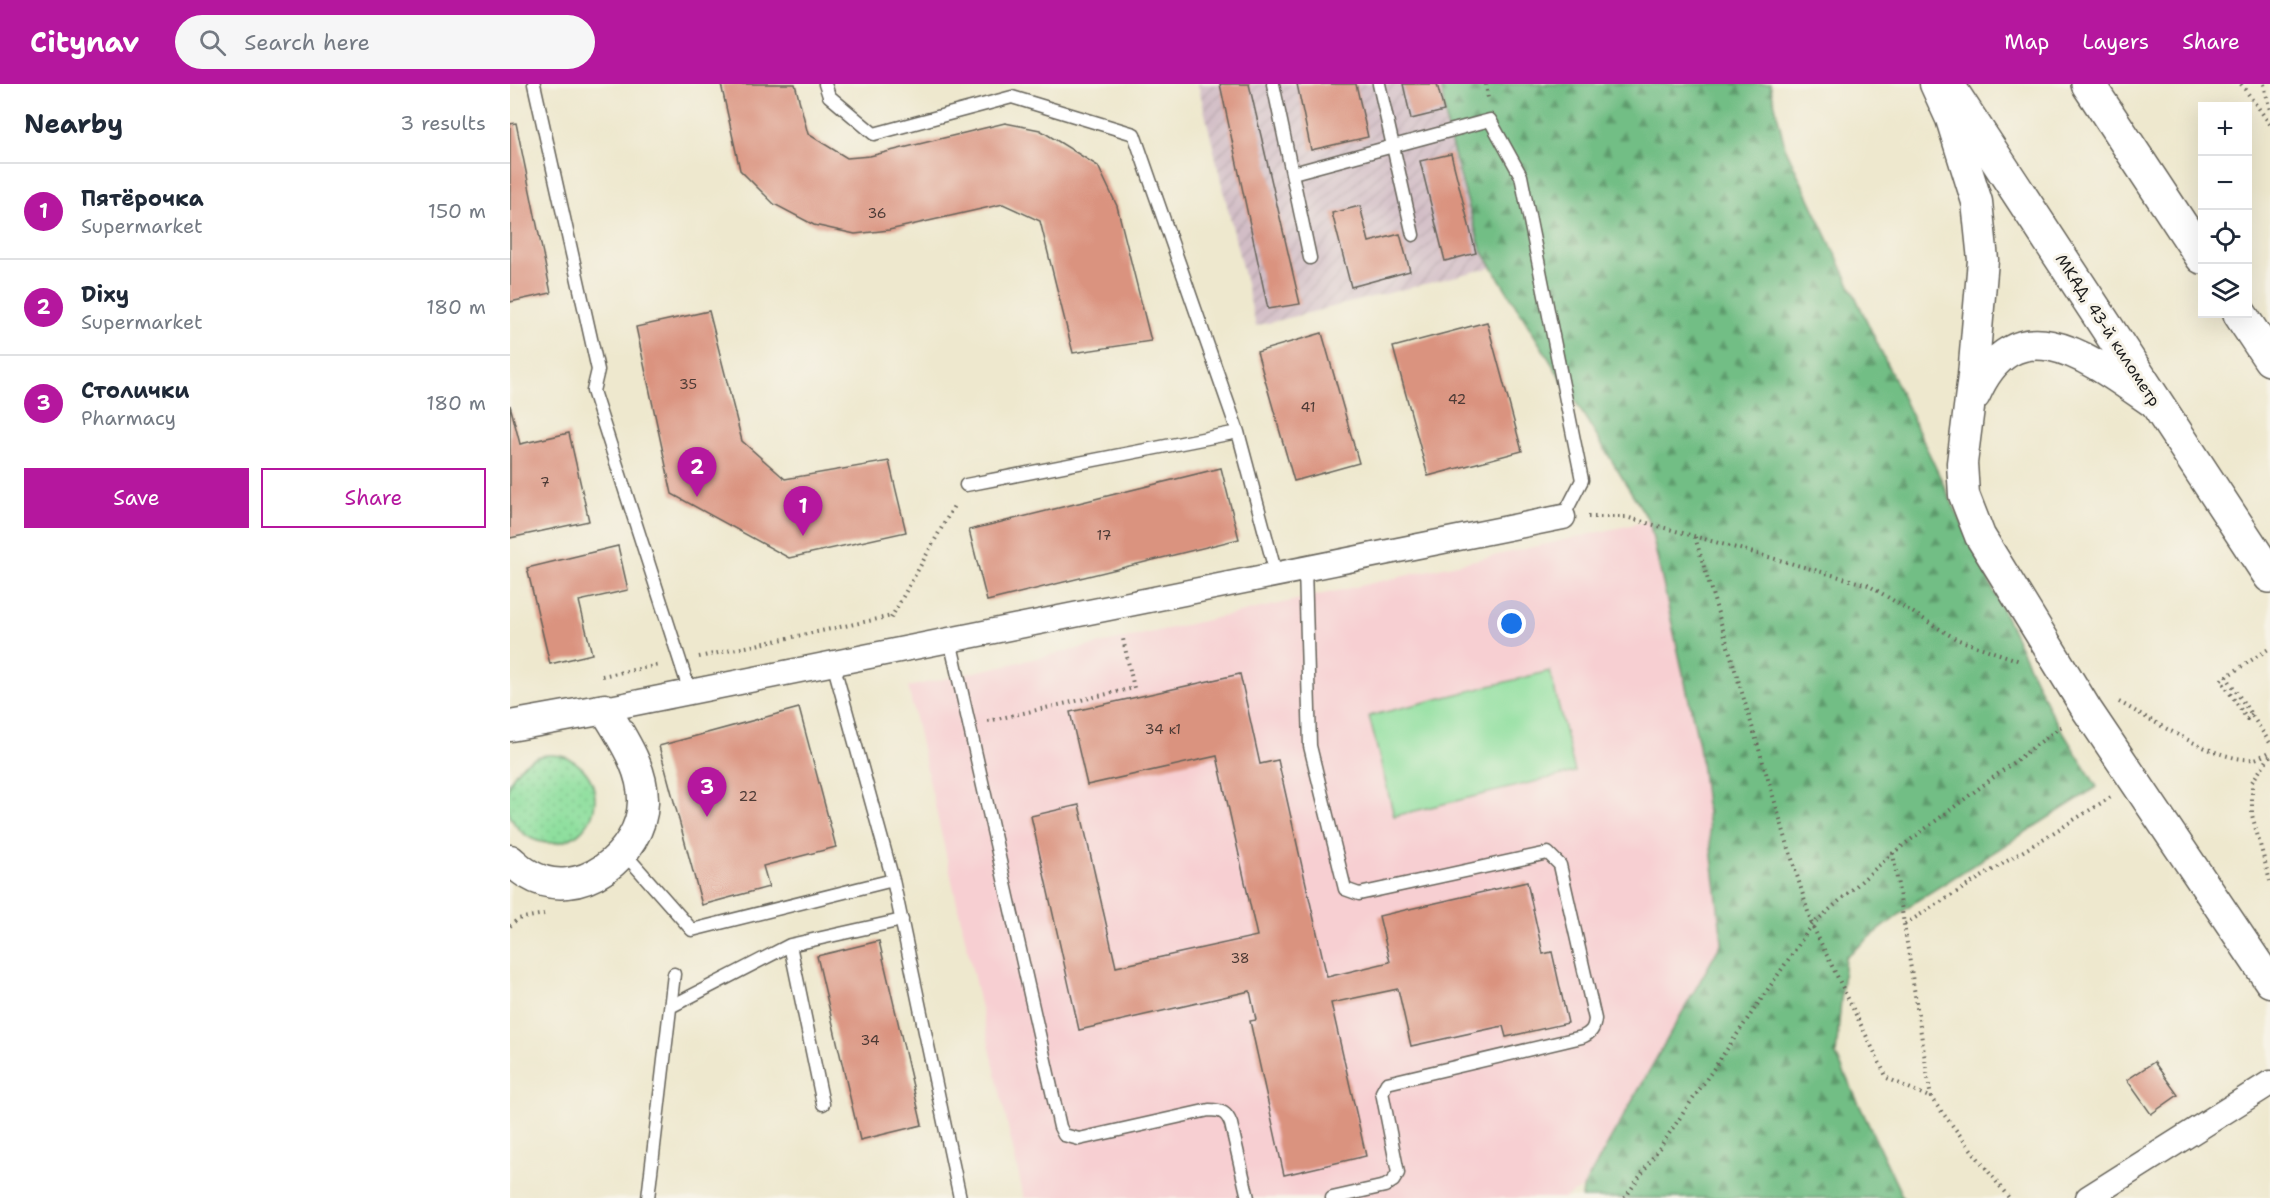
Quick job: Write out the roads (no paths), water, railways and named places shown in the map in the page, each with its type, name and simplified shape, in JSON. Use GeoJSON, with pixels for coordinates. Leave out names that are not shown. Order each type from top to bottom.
{"type":"FeatureCollection","features":[{"type":"Feature","properties":{"kind":"highway","name":"МКАД, 43-й километр"},"geometry":{"type":"LineString","coordinates":[[1947,84],[2270,576]]}},
{"type":"Feature","properties":{"kind":"highway"},"geometry":{"type":"LineString","coordinates":[[2088,84],[2198,251]]}},
{"type":"Feature","properties":{"kind":"highway"},"geometry":{"type":"LineString","coordinates":[[2243,318],[2270,359]]}},
{"type":"Feature","properties":{"kind":"street"},"geometry":{"type":"LineString","coordinates":[[1935,84],[1951,119],[1977,202],[1983,260],[1962,463],[1964,495],[1980,536],[2087,710],[2270,982]]}},
{"type":"Feature","properties":{"kind":"street"},"geometry":{"type":"LineString","coordinates":[[1968,411],[1982,380],[1996,360],[2018,348],[2037,343],[2058,345],[2095,363],[2158,406]]}},
{"type":"Feature","properties":{"kind":"street"},"geometry":{"type":"LineString","coordinates":[[510,726],[605,709],[1563,517]]}},
{"type":"Feature","properties":{"kind":"street"},"geometry":{"type":"LineString","coordinates":[[510,860],[529,875],[561,882],[596,874],[624,853],[640,822],[642,788],[633,760],[605,709]]}},
{"type":"Feature","properties":{"kind":"street"},"geometry":{"type":"LineString","coordinates":[[2088,1198],[2270,1083]]}},
{"type":"Feature","properties":{"kind":"lane"},"geometry":{"type":"LineString","coordinates":[[534,84],[598,369],[593,391],[690,692]]}},
{"type":"Feature","properties":{"kind":"lane"},"geometry":{"type":"LineString","coordinates":[[825,84],[829,96],[874,134],[1012,96],[1134,134],[1238,432],[1276,574]]}},
{"type":"Feature","properties":{"kind":"lane"},"geometry":{"type":"LineString","coordinates":[[1273,84],[1310,258]]}},
{"type":"Feature","properties":{"kind":"lane"},"geometry":{"type":"LineString","coordinates":[[1378,84],[1413,235]]}},
{"type":"Feature","properties":{"kind":"lane"},"geometry":{"type":"LineString","coordinates":[[1293,173],[1490,120],[1521,176],[1582,480],[1563,517]]}},
{"type":"Feature","properties":{"kind":"lane"},"geometry":{"type":"LineString","coordinates":[[966,485],[1238,432]]}},
{"type":"Feature","properties":{"kind":"lane"},"geometry":{"type":"LineString","coordinates":[[1305,568],[1310,746],[1345,889],[1359,894],[1548,853],[1560,865],[1595,1019],[1590,1034],[1582,1037],[1387,1083],[1382,1092],[1398,1173],[1386,1186],[1332,1198]]}},
{"type":"Feature","properties":{"kind":"lane"},"geometry":{"type":"LineString","coordinates":[[950,640],[1060,1127],[1064,1135],[1079,1139],[1209,1110],[1220,1110],[1228,1116],[1231,1124],[1248,1198]]}},
{"type":"Feature","properties":{"kind":"lane"},"geometry":{"type":"LineString","coordinates":[[833,663],[893,880],[960,1198]]}},
{"type":"Feature","properties":{"kind":"lane"},"geometry":{"type":"LineString","coordinates":[[624,853],[692,930],[893,880]]}},
{"type":"Feature","properties":{"kind":"lane"},"geometry":{"type":"LineString","coordinates":[[672,1006],[790,945],[902,920]]}},
{"type":"Feature","properties":{"kind":"lane"},"geometry":{"type":"LineString","coordinates":[[790,945],[823,1104]]}},
{"type":"Feature","properties":{"kind":"lane"},"geometry":{"type":"LineString","coordinates":[[648,1198],[674,974]]}},
{"type":"Feature","properties":{"kind":"place","name":"Dixy"},"geometry":{"type":"Point","coordinates":[697,497]}},
{"type":"Feature","properties":{"kind":"place","name":"Пятёрочка"},"geometry":{"type":"Point","coordinates":[803,536]}},
{"type":"Feature","properties":{"kind":"place","name":"Столички"},"geometry":{"type":"Point","coordinates":[707,817]}}]}
